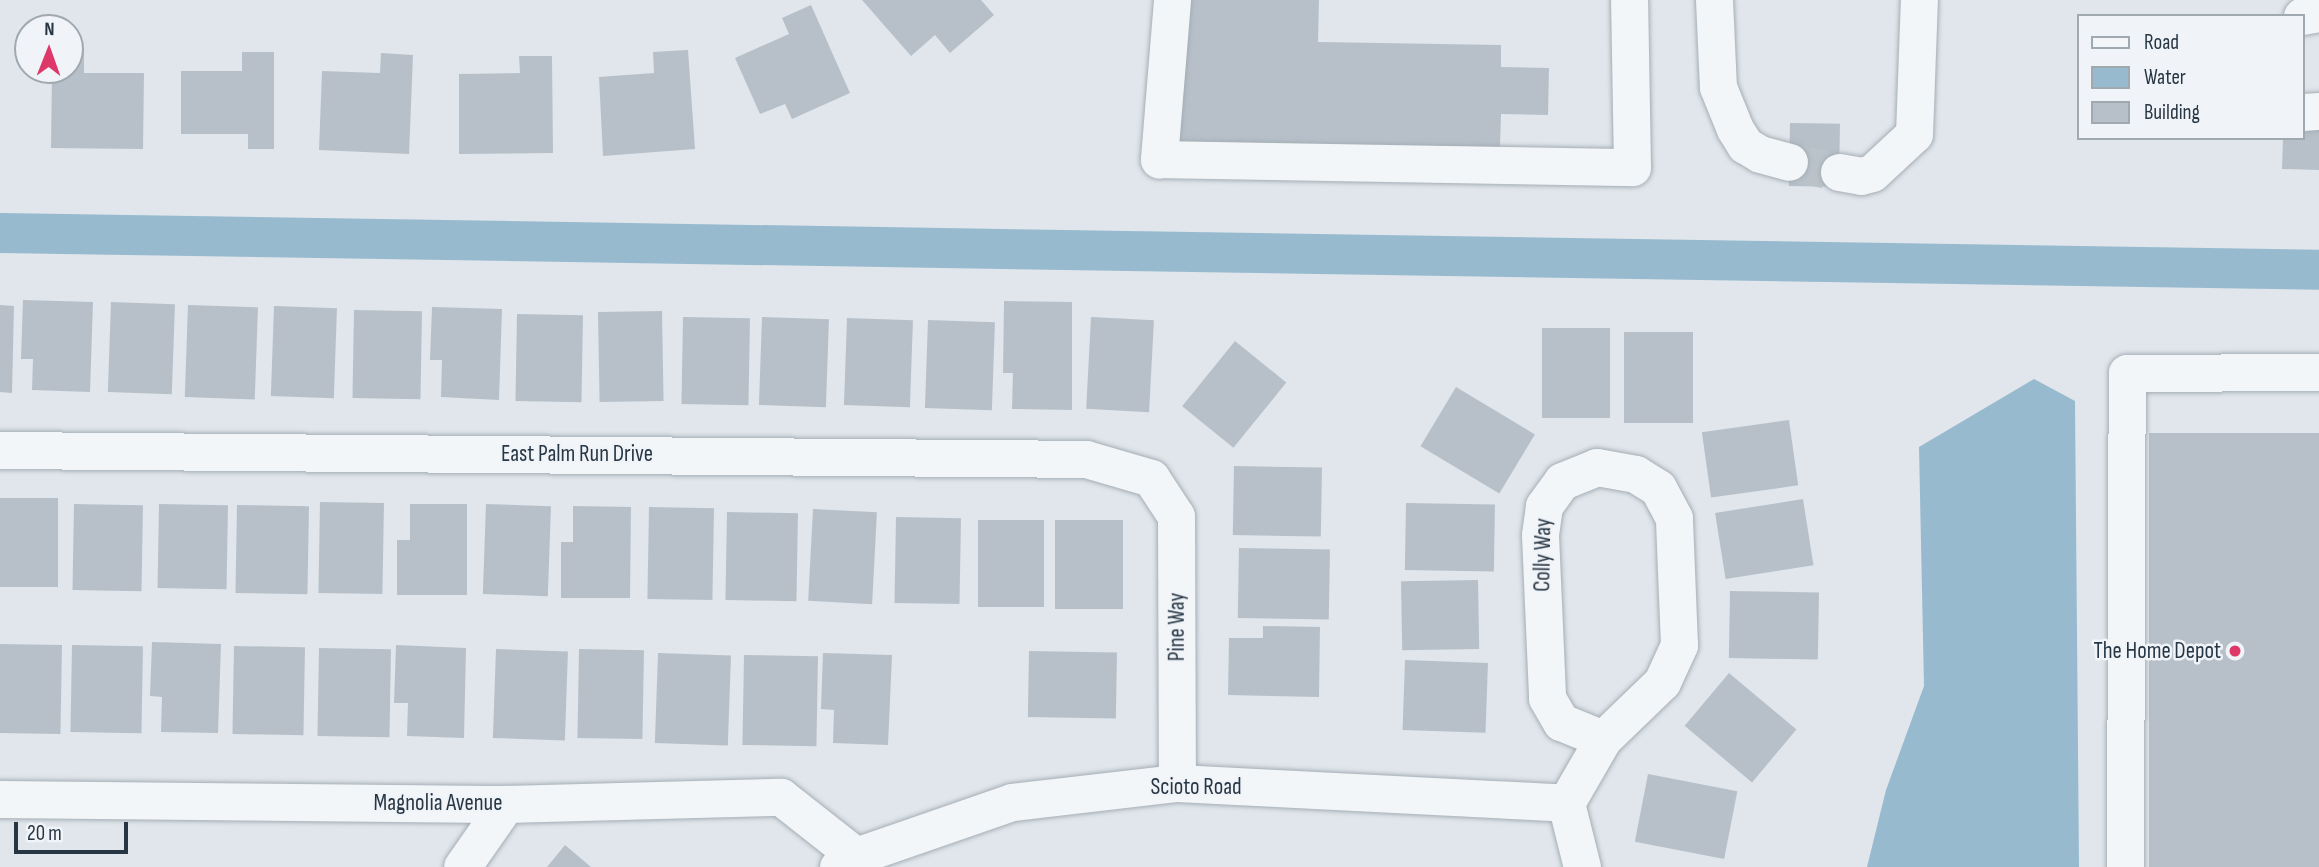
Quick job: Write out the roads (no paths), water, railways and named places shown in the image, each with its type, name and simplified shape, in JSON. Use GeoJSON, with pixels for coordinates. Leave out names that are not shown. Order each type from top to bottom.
{"type":"FeatureCollection","features":[{"type":"Feature","properties":{"kind":"street"},"geometry":{"type":"LineString","coordinates":[[1172,0],[1159,159],[1632,167],[1629,0]]}},
{"type":"Feature","properties":{"kind":"street"},"geometry":{"type":"LineString","coordinates":[[1732,0],[1713,0],[1718,87],[1735,129],[1745,145],[1760,154],[1789,162]]}},
{"type":"Feature","properties":{"kind":"street"},"geometry":{"type":"LineString","coordinates":[[1839,172],[1861,176],[1872,173],[1914,134],[1919,0]]}},
{"type":"Feature","properties":{"kind":"street"},"geometry":{"type":"LineString","coordinates":[[2125,867],[2127,373],[2319,372]]}},
{"type":"Feature","properties":{"kind":"street","name":"East Palm Run Drive"},"geometry":{"type":"LineString","coordinates":[[0,450],[1086,458],[1151,478]]}},
{"type":"Feature","properties":{"kind":"street","name":"Colly Way"},"geometry":{"type":"LineString","coordinates":[[1566,803],[1603,739],[1662,682],[1679,645],[1674,518],[1658,488],[1636,474],[1597,467],[1562,481],[1544,506],[1540,535],[1547,698],[1561,722],[1603,739]]}},
{"type":"Feature","properties":{"kind":"street","name":"Pine Way"},"geometry":{"type":"LineString","coordinates":[[1151,478],[1176,516],[1177,783]]}},
{"type":"Feature","properties":{"kind":"street","name":"Scioto Road"},"geometry":{"type":"LineString","coordinates":[[847,862],[1013,802],[1177,783],[1566,803]]}},
{"type":"Feature","properties":{"kind":"street","name":"Magnolia Avenue"},"geometry":{"type":"LineString","coordinates":[[0,799],[506,804],[780,797],[847,862]]}},
{"type":"Feature","properties":{"kind":"street"},"geometry":{"type":"LineString","coordinates":[[1566,803],[1582,867]]}},
{"type":"Feature","properties":{"kind":"street"},"geometry":{"type":"LineString","coordinates":[[462,867],[506,804]]}},
{"type":"Feature","properties":{"kind":"water"},"geometry":{"type":"Polygon","coordinates":[[[2034,379],[2075,401],[2079,867],[1867,867],[1886,790],[1924,686],[1919,447],[2034,379]]]}},
{"type":"Feature","properties":{"kind":"waterway"},"geometry":{"type":"LineString","coordinates":[[0,233],[2319,270]]}},
{"type":"Feature","properties":{"kind":"tunnel"},"geometry":{"type":"LineString","coordinates":[[1789,162],[1839,172]]}},
{"type":"Feature","properties":{"kind":"place","name":"The Home Depot"},"geometry":{"type":"Point","coordinates":[2235,651]}}]}
